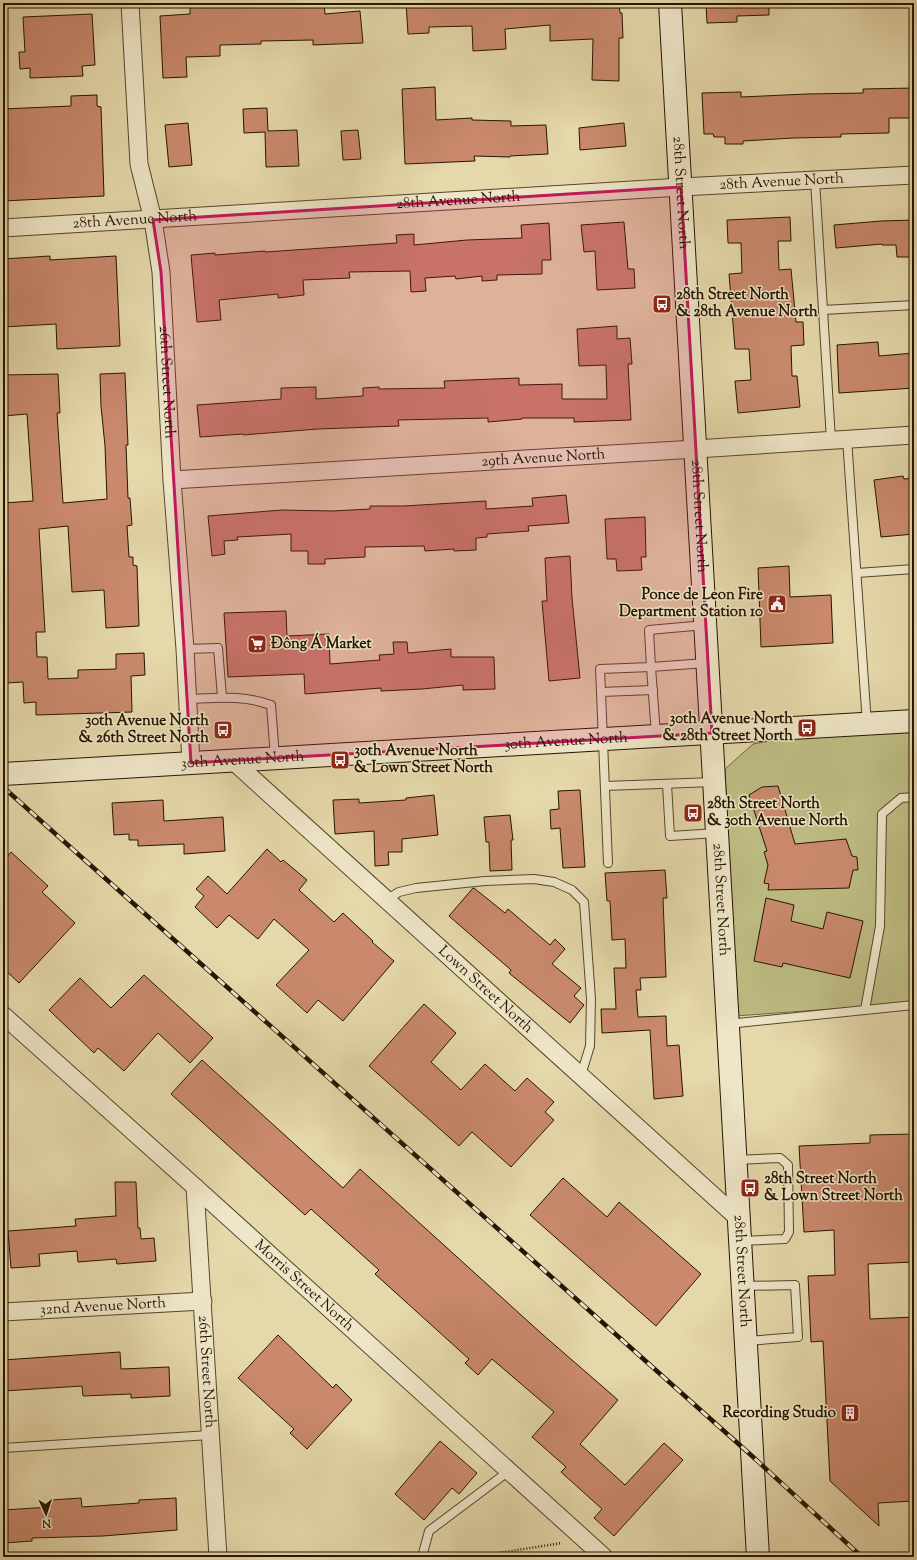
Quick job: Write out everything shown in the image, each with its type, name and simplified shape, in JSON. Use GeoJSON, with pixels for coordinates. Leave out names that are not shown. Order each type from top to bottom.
{"type":"FeatureCollection","features":[{"type":"Feature","properties":{"kind":"street","name":"26th Street North"},"geometry":{"type":"LineString","coordinates":[[130,3],[139,164],[153,220],[161,272],[172,480],[188,699],[190,763]]}},
{"type":"Feature","properties":{"kind":"street","name":"28th Street North"},"geometry":{"type":"LineString","coordinates":[[670,3],[758,1557]]}},
{"type":"Feature","properties":{"kind":"street","name":"28th Avenue North"},"geometry":{"type":"LineString","coordinates":[[3,228],[681,187],[914,175]]}},
{"type":"Feature","properties":{"kind":"street","name":"29th Avenue North"},"geometry":{"type":"LineString","coordinates":[[172,480],[696,449],[914,434]]}},
{"type":"Feature","properties":{"kind":"street","name":"30th Avenue North"},"geometry":{"type":"LineString","coordinates":[[3,774],[914,721]]}},
{"type":"Feature","properties":{"kind":"street","name":"Lown Street North"},"geometry":{"type":"LineString","coordinates":[[232,760],[739,1219]]}},
{"type":"Feature","properties":{"kind":"street","name":"Morris Street North"},"geometry":{"type":"LineString","coordinates":[[3,1015],[604,1557]]}},
{"type":"Feature","properties":{"kind":"street","name":"26th Street North"},"geometry":{"type":"LineString","coordinates":[[195,1187],[218,1557]]}},
{"type":"Feature","properties":{"kind":"street","name":"32nd Avenue North"},"geometry":{"type":"LineString","coordinates":[[3,1312],[203,1302]]}},
{"type":"Feature","properties":{"kind":"lane"},"geometry":{"type":"LineString","coordinates":[[815,180],[823,310],[856,573],[867,724]]}},
{"type":"Feature","properties":{"kind":"lane"},"geometry":{"type":"LineString","coordinates":[[823,310],[914,305]]}},
{"type":"Feature","properties":{"kind":"lane"},"geometry":{"type":"LineString","coordinates":[[856,573],[914,569]]}},
{"type":"Feature","properties":{"kind":"lane"},"geometry":{"type":"LineString","coordinates":[[656,736],[649,630],[706,625]]}},
{"type":"Feature","properties":{"kind":"lane"},"geometry":{"type":"LineString","coordinates":[[185,649],[218,648],[222,697]]}},
{"type":"Feature","properties":{"kind":"lane"},"geometry":{"type":"LineString","coordinates":[[608,863],[600,669],[708,663]]}},
{"type":"Feature","properties":{"kind":"lane"},"geometry":{"type":"LineString","coordinates":[[602,692],[653,690]]}},
{"type":"Feature","properties":{"kind":"lane"},"geometry":{"type":"LineString","coordinates":[[188,699],[235,697],[260,701],[272,705],[275,758]]}},
{"type":"Feature","properties":{"kind":"lane"},"geometry":{"type":"LineString","coordinates":[[605,786],[714,782]]}},
{"type":"Feature","properties":{"kind":"lane"},"geometry":{"type":"LineString","coordinates":[[667,784],[670,836],[717,834]]}},
{"type":"Feature","properties":{"kind":"lane"},"geometry":{"type":"LineString","coordinates":[[865,1010],[880,926],[882,814],[901,798],[914,797]]}},
{"type":"Feature","properties":{"kind":"lane"},"geometry":{"type":"LineString","coordinates":[[386,900],[399,892],[416,888],[492,881],[534,879],[554,882],[572,890],[584,902],[591,999],[590,1046],[581,1075]]}},
{"type":"Feature","properties":{"kind":"lane"},"geometry":{"type":"LineString","coordinates":[[728,1024],[914,1005]]}},
{"type":"Feature","properties":{"kind":"lane"},"geometry":{"type":"LineString","coordinates":[[736,1160],[780,1158],[788,1165],[790,1232],[785,1239],[740,1241]]}},
{"type":"Feature","properties":{"kind":"lane"},"geometry":{"type":"LineString","coordinates":[[743,1286],[795,1285],[798,1337],[746,1341]]}},
{"type":"Feature","properties":{"kind":"lane"},"geometry":{"type":"LineString","coordinates":[[3,1448],[210,1435]]}},
{"type":"Feature","properties":{"kind":"lane"},"geometry":{"type":"LineString","coordinates":[[422,1557],[429,1531],[509,1471]]}},
{"type":"Feature","properties":{"kind":"path"},"geometry":{"type":"LineString","coordinates":[[458,1557],[479,1556],[584,1539]]}},
{"type":"Feature","properties":{"kind":"highlighted area"},"geometry":{"type":"Polygon","coordinates":[[[681,187],[712,733],[191,763],[161,272],[153,220],[681,187]]]}},
{"type":"Feature","properties":{"kind":"shaded area"},"geometry":{"type":"Polygon","coordinates":[[[914,731],[914,1003],[735,1016],[725,769],[753,744],[781,739],[914,731]]]}},
{"type":"Feature","properties":{"kind":"building"},"geometry":{"type":"Polygon","coordinates":[[[324,3],[325,14],[360,11],[363,43],[313,45],[313,40],[261,41],[261,44],[220,45],[220,56],[186,57],[187,77],[163,78],[160,16],[190,14],[190,7],[324,3]]]}},
{"type":"Feature","properties":{"kind":"building"},"geometry":{"type":"Polygon","coordinates":[[[406,3],[619,3],[620,13],[622,13],[623,38],[619,38],[619,81],[592,80],[593,39],[550,41],[550,25],[505,29],[506,49],[473,51],[472,26],[429,27],[429,33],[408,34],[406,3]]]}},
{"type":"Feature","properties":{"kind":"building"},"geometry":{"type":"Polygon","coordinates":[[[706,3],[769,3],[769,15],[737,16],[737,22],[707,23],[706,3]]]}},
{"type":"Feature","properties":{"kind":"building"},"geometry":{"type":"Polygon","coordinates":[[[92,14],[95,65],[82,66],[83,76],[30,78],[30,68],[20,69],[19,52],[25,52],[23,17],[92,14]]]}},
{"type":"Feature","properties":{"kind":"building"},"geometry":{"type":"Polygon","coordinates":[[[435,87],[436,120],[472,118],[472,120],[511,121],[511,126],[546,125],[548,154],[510,157],[474,156],[475,161],[405,164],[402,89],[435,87]]]}},
{"type":"Feature","properties":{"kind":"building"},"geometry":{"type":"Polygon","coordinates":[[[914,88],[914,118],[889,118],[889,133],[841,134],[841,137],[743,141],[743,144],[725,144],[725,137],[714,137],[713,134],[704,134],[702,93],[741,92],[741,97],[863,93],[863,89],[914,88]]]}},
{"type":"Feature","properties":{"kind":"building"},"geometry":{"type":"Polygon","coordinates":[[[97,95],[97,106],[101,107],[104,196],[3,201],[3,109],[71,106],[71,96],[97,95]]]}},
{"type":"Feature","properties":{"kind":"building"},"geometry":{"type":"Polygon","coordinates":[[[267,108],[268,131],[297,130],[299,166],[266,167],[265,132],[244,133],[243,109],[267,108]]]}},
{"type":"Feature","properties":{"kind":"building"},"geometry":{"type":"Polygon","coordinates":[[[188,123],[192,165],[169,167],[165,125],[188,123]]]}},
{"type":"Feature","properties":{"kind":"building"},"geometry":{"type":"Polygon","coordinates":[[[624,123],[626,146],[580,150],[579,128],[624,123]]]}},
{"type":"Feature","properties":{"kind":"building"},"geometry":{"type":"Polygon","coordinates":[[[358,130],[361,159],[343,160],[341,131],[358,130]]]}},
{"type":"Feature","properties":{"kind":"building"},"geometry":{"type":"Polygon","coordinates":[[[790,217],[791,241],[778,241],[779,270],[791,269],[796,322],[803,322],[804,345],[791,346],[792,376],[797,376],[800,407],[738,413],[735,381],[751,380],[749,349],[735,349],[729,274],[742,273],[741,243],[728,243],[727,220],[790,217]]]}},
{"type":"Feature","properties":{"kind":"building"},"geometry":{"type":"Polygon","coordinates":[[[914,220],[914,257],[897,257],[896,245],[882,244],[836,248],[834,225],[914,220]]]}},
{"type":"Feature","properties":{"kind":"building"},"geometry":{"type":"Polygon","coordinates":[[[624,222],[628,269],[634,269],[635,288],[597,290],[595,251],[584,252],[581,225],[624,222]]]}},
{"type":"Feature","properties":{"kind":"building"},"geometry":{"type":"Polygon","coordinates":[[[549,223],[551,260],[542,260],[542,274],[497,275],[497,280],[482,281],[482,276],[456,279],[455,276],[425,278],[426,291],[411,292],[410,271],[349,272],[350,278],[303,280],[304,295],[278,298],[278,294],[219,300],[221,320],[197,322],[191,255],[215,253],[215,255],[397,243],[396,235],[414,234],[414,245],[467,240],[522,238],[521,225],[549,223]]]}},
{"type":"Feature","properties":{"kind":"building"},"geometry":{"type":"Polygon","coordinates":[[[50,256],[50,260],[116,256],[120,346],[57,349],[56,324],[3,327],[3,259],[50,256]]]}},
{"type":"Feature","properties":{"kind":"building"},"geometry":{"type":"Polygon","coordinates":[[[617,326],[617,339],[630,338],[632,364],[628,364],[631,420],[574,422],[574,418],[522,418],[488,422],[488,418],[398,420],[399,426],[318,429],[200,437],[197,405],[281,399],[281,388],[316,387],[316,399],[363,396],[363,388],[445,388],[444,381],[519,378],[519,385],[562,384],[562,399],[607,399],[606,365],[579,366],[577,329],[617,326]]]}},
{"type":"Feature","properties":{"kind":"building"},"geometry":{"type":"Polygon","coordinates":[[[878,342],[879,356],[914,353],[914,388],[839,393],[837,345],[878,342]]]}},
{"type":"Feature","properties":{"kind":"building"},"geometry":{"type":"Polygon","coordinates":[[[125,373],[128,445],[126,445],[128,498],[130,498],[132,525],[127,526],[129,557],[133,557],[133,565],[137,566],[139,626],[106,628],[104,590],[72,592],[68,526],[39,529],[45,632],[36,632],[37,657],[47,657],[48,679],[78,678],[78,670],[116,669],[116,654],[144,653],[145,675],[131,676],[132,712],[36,715],[36,702],[24,703],[23,682],[7,683],[3,614],[3,503],[33,501],[27,414],[3,416],[3,375],[58,374],[60,413],[57,413],[63,503],[107,499],[100,374],[125,373]]]}},
{"type":"Feature","properties":{"kind":"building"},"geometry":{"type":"Polygon","coordinates":[[[903,476],[904,479],[914,478],[914,534],[881,537],[874,480],[903,476]]]}},
{"type":"Feature","properties":{"kind":"building"},"geometry":{"type":"Polygon","coordinates":[[[566,495],[569,523],[528,526],[529,531],[487,534],[487,537],[476,538],[476,550],[454,551],[454,549],[425,551],[424,546],[365,547],[365,557],[325,559],[325,564],[308,564],[308,551],[291,551],[291,534],[237,537],[238,540],[224,541],[225,554],[212,556],[208,516],[282,510],[332,511],[370,509],[370,506],[404,506],[486,501],[486,509],[533,506],[532,498],[566,495]]]}},
{"type":"Feature","properties":{"kind":"building"},"geometry":{"type":"Polygon","coordinates":[[[645,517],[646,557],[641,557],[642,570],[617,571],[616,559],[607,559],[605,519],[645,517]]]}},
{"type":"Feature","properties":{"kind":"building"},"geometry":{"type":"Polygon","coordinates":[[[570,556],[572,598],[580,678],[549,681],[542,601],[547,601],[545,558],[570,556]]]}},
{"type":"Feature","properties":{"kind":"building","name":"Ponce de Leon Fire Department Station 10"},"geometry":{"type":"Polygon","coordinates":[[[789,566],[790,597],[831,595],[833,643],[761,647],[758,568],[789,566]]]}},
{"type":"Feature","properties":{"kind":"building"},"geometry":{"type":"Polygon","coordinates":[[[286,611],[287,636],[329,634],[330,664],[380,660],[379,655],[394,654],[393,642],[407,642],[408,653],[451,649],[451,657],[494,657],[495,689],[463,690],[463,685],[381,691],[381,688],[305,694],[304,674],[228,677],[224,613],[286,611]]]}},
{"type":"Feature","properties":{"kind":"building"},"geometry":{"type":"Polygon","coordinates":[[[778,786],[795,844],[846,839],[852,856],[857,857],[858,870],[853,870],[849,888],[768,890],[769,884],[764,883],[768,865],[764,852],[767,851],[749,795],[762,787],[778,786]]]}},
{"type":"Feature","properties":{"kind":"building"},"geometry":{"type":"Polygon","coordinates":[[[580,790],[585,867],[563,868],[560,828],[551,829],[550,810],[559,809],[558,791],[580,790]]]}},
{"type":"Feature","properties":{"kind":"building"},"geometry":{"type":"Polygon","coordinates":[[[434,795],[438,835],[402,839],[402,852],[388,852],[389,865],[375,866],[374,831],[335,834],[333,800],[359,799],[359,803],[406,800],[406,798],[434,795]]]}},
{"type":"Feature","properties":{"kind":"building"},"geometry":{"type":"Polygon","coordinates":[[[163,800],[164,821],[223,817],[225,851],[184,854],[184,844],[138,846],[138,840],[129,840],[129,834],[114,835],[112,803],[163,800]]]}},
{"type":"Feature","properties":{"kind":"building"},"geometry":{"type":"Polygon","coordinates":[[[510,815],[513,840],[511,840],[512,870],[490,871],[489,842],[486,842],[484,817],[510,815]]]}},
{"type":"Feature","properties":{"kind":"building"},"geometry":{"type":"Polygon","coordinates":[[[267,849],[281,862],[283,860],[307,880],[299,890],[334,922],[343,913],[373,941],[372,942],[394,961],[343,1021],[318,1000],[307,1013],[276,985],[309,950],[274,919],[258,939],[229,915],[217,928],[195,907],[204,896],[196,889],[208,876],[227,894],[267,849]]]}},
{"type":"Feature","properties":{"kind":"building"},"geometry":{"type":"Polygon","coordinates":[[[11,852],[48,886],[42,892],[75,923],[19,983],[3,968],[3,862],[11,852]]]}},
{"type":"Feature","properties":{"kind":"building"},"geometry":{"type":"Polygon","coordinates":[[[665,870],[667,898],[663,898],[666,977],[640,978],[641,990],[636,990],[638,1017],[666,1016],[667,1046],[679,1045],[683,1096],[654,1099],[650,1030],[602,1033],[601,1009],[616,1009],[614,968],[626,968],[625,939],[612,940],[610,901],[607,901],[605,873],[665,870]]]}},
{"type":"Feature","properties":{"kind":"building"},"geometry":{"type":"Polygon","coordinates":[[[473,888],[505,913],[508,909],[550,945],[555,939],[565,949],[552,964],[581,988],[574,996],[584,1005],[570,1023],[509,973],[511,970],[449,916],[473,888]]]}},
{"type":"Feature","properties":{"kind":"building"},"geometry":{"type":"Polygon","coordinates":[[[766,898],[794,905],[791,921],[823,929],[827,912],[863,921],[850,978],[783,963],[782,967],[754,961],[766,898]]]}},
{"type":"Feature","properties":{"kind":"building"},"geometry":{"type":"Polygon","coordinates":[[[144,975],[213,1038],[190,1063],[158,1033],[124,1071],[98,1048],[94,1053],[49,1010],[80,978],[111,1008],[144,975]]]}},
{"type":"Feature","properties":{"kind":"building"},"geometry":{"type":"Polygon","coordinates":[[[424,1004],[456,1033],[431,1062],[461,1090],[485,1064],[515,1091],[527,1078],[554,1102],[545,1112],[554,1120],[511,1167],[472,1132],[459,1146],[369,1066],[424,1004]]]}},
{"type":"Feature","properties":{"kind":"building"},"geometry":{"type":"Polygon","coordinates":[[[202,1060],[343,1188],[360,1169],[542,1334],[618,1400],[580,1444],[625,1485],[664,1443],[683,1460],[614,1536],[594,1518],[602,1509],[561,1472],[566,1467],[532,1437],[554,1412],[492,1359],[478,1375],[465,1363],[469,1359],[375,1274],[379,1270],[311,1209],[305,1215],[171,1094],[202,1060]]]}},
{"type":"Feature","properties":{"kind":"building"},"geometry":{"type":"Polygon","coordinates":[[[914,1134],[914,1262],[868,1264],[870,1319],[914,1317],[914,1501],[878,1503],[879,1526],[830,1481],[823,1341],[811,1342],[808,1276],[835,1275],[834,1230],[804,1232],[799,1146],[870,1143],[870,1135],[914,1134]]]}},
{"type":"Feature","properties":{"kind":"building"},"geometry":{"type":"Polygon","coordinates":[[[563,1178],[607,1217],[619,1202],[701,1274],[656,1326],[530,1215],[563,1178]]]}},
{"type":"Feature","properties":{"kind":"building"},"geometry":{"type":"Polygon","coordinates":[[[115,1182],[136,1182],[138,1228],[140,1228],[141,1239],[154,1238],[156,1261],[117,1264],[116,1259],[78,1262],[77,1251],[39,1254],[40,1266],[11,1268],[8,1231],[76,1226],[75,1219],[116,1216],[115,1182]]]}},
{"type":"Feature","properties":{"kind":"building"},"geometry":{"type":"Polygon","coordinates":[[[278,1335],[333,1388],[336,1384],[352,1400],[307,1449],[290,1433],[294,1429],[238,1378],[278,1335]]]}},
{"type":"Feature","properties":{"kind":"building"},"geometry":{"type":"Polygon","coordinates":[[[120,1352],[121,1369],[169,1367],[170,1396],[131,1398],[131,1394],[83,1396],[82,1386],[3,1391],[3,1360],[120,1352]]]}},
{"type":"Feature","properties":{"kind":"building"},"geometry":{"type":"Polygon","coordinates":[[[440,1441],[477,1473],[459,1494],[452,1488],[424,1520],[395,1494],[440,1441]]]}},
{"type":"Feature","properties":{"kind":"building"},"geometry":{"type":"Polygon","coordinates":[[[81,1498],[82,1507],[139,1503],[139,1500],[176,1498],[177,1530],[103,1536],[32,1538],[32,1541],[4,1543],[3,1510],[51,1507],[51,1500],[81,1498]]]}},
{"type":"Feature","properties":{"kind":"railway"},"geometry":{"type":"LineString","coordinates":[[3,787],[752,1456],[862,1557]]}},
{"type":"Feature","properties":{"kind":"place","name":"28th Street North & 28th Avenue North"},"geometry":{"type":"Point","coordinates":[662,304]}},
{"type":"Feature","properties":{"kind":"place","name":"Ponce de Leon Fire Department Station 10"},"geometry":{"type":"Point","coordinates":[777,604]}},
{"type":"Feature","properties":{"kind":"place","name":"Đông Á Market"},"geometry":{"type":"Point","coordinates":[257,644]}},
{"type":"Feature","properties":{"kind":"place","name":"30th Avenue North & 28th Street North"},"geometry":{"type":"Point","coordinates":[807,728]}},
{"type":"Feature","properties":{"kind":"place","name":"30th Avenue North & 26th Street North"},"geometry":{"type":"Point","coordinates":[223,730]}},
{"type":"Feature","properties":{"kind":"place","name":"30th Avenue North & Lown Street North"},"geometry":{"type":"Point","coordinates":[340,760]}},
{"type":"Feature","properties":{"kind":"place","name":"28th Street North & 30th Avenue North"},"geometry":{"type":"Point","coordinates":[693,813]}},
{"type":"Feature","properties":{"kind":"place","name":"28th Street North & Lown Street North"},"geometry":{"type":"Point","coordinates":[750,1188]}},
{"type":"Feature","properties":{"kind":"place","name":"Recording Studio"},"geometry":{"type":"Point","coordinates":[850,1413]}}]}
